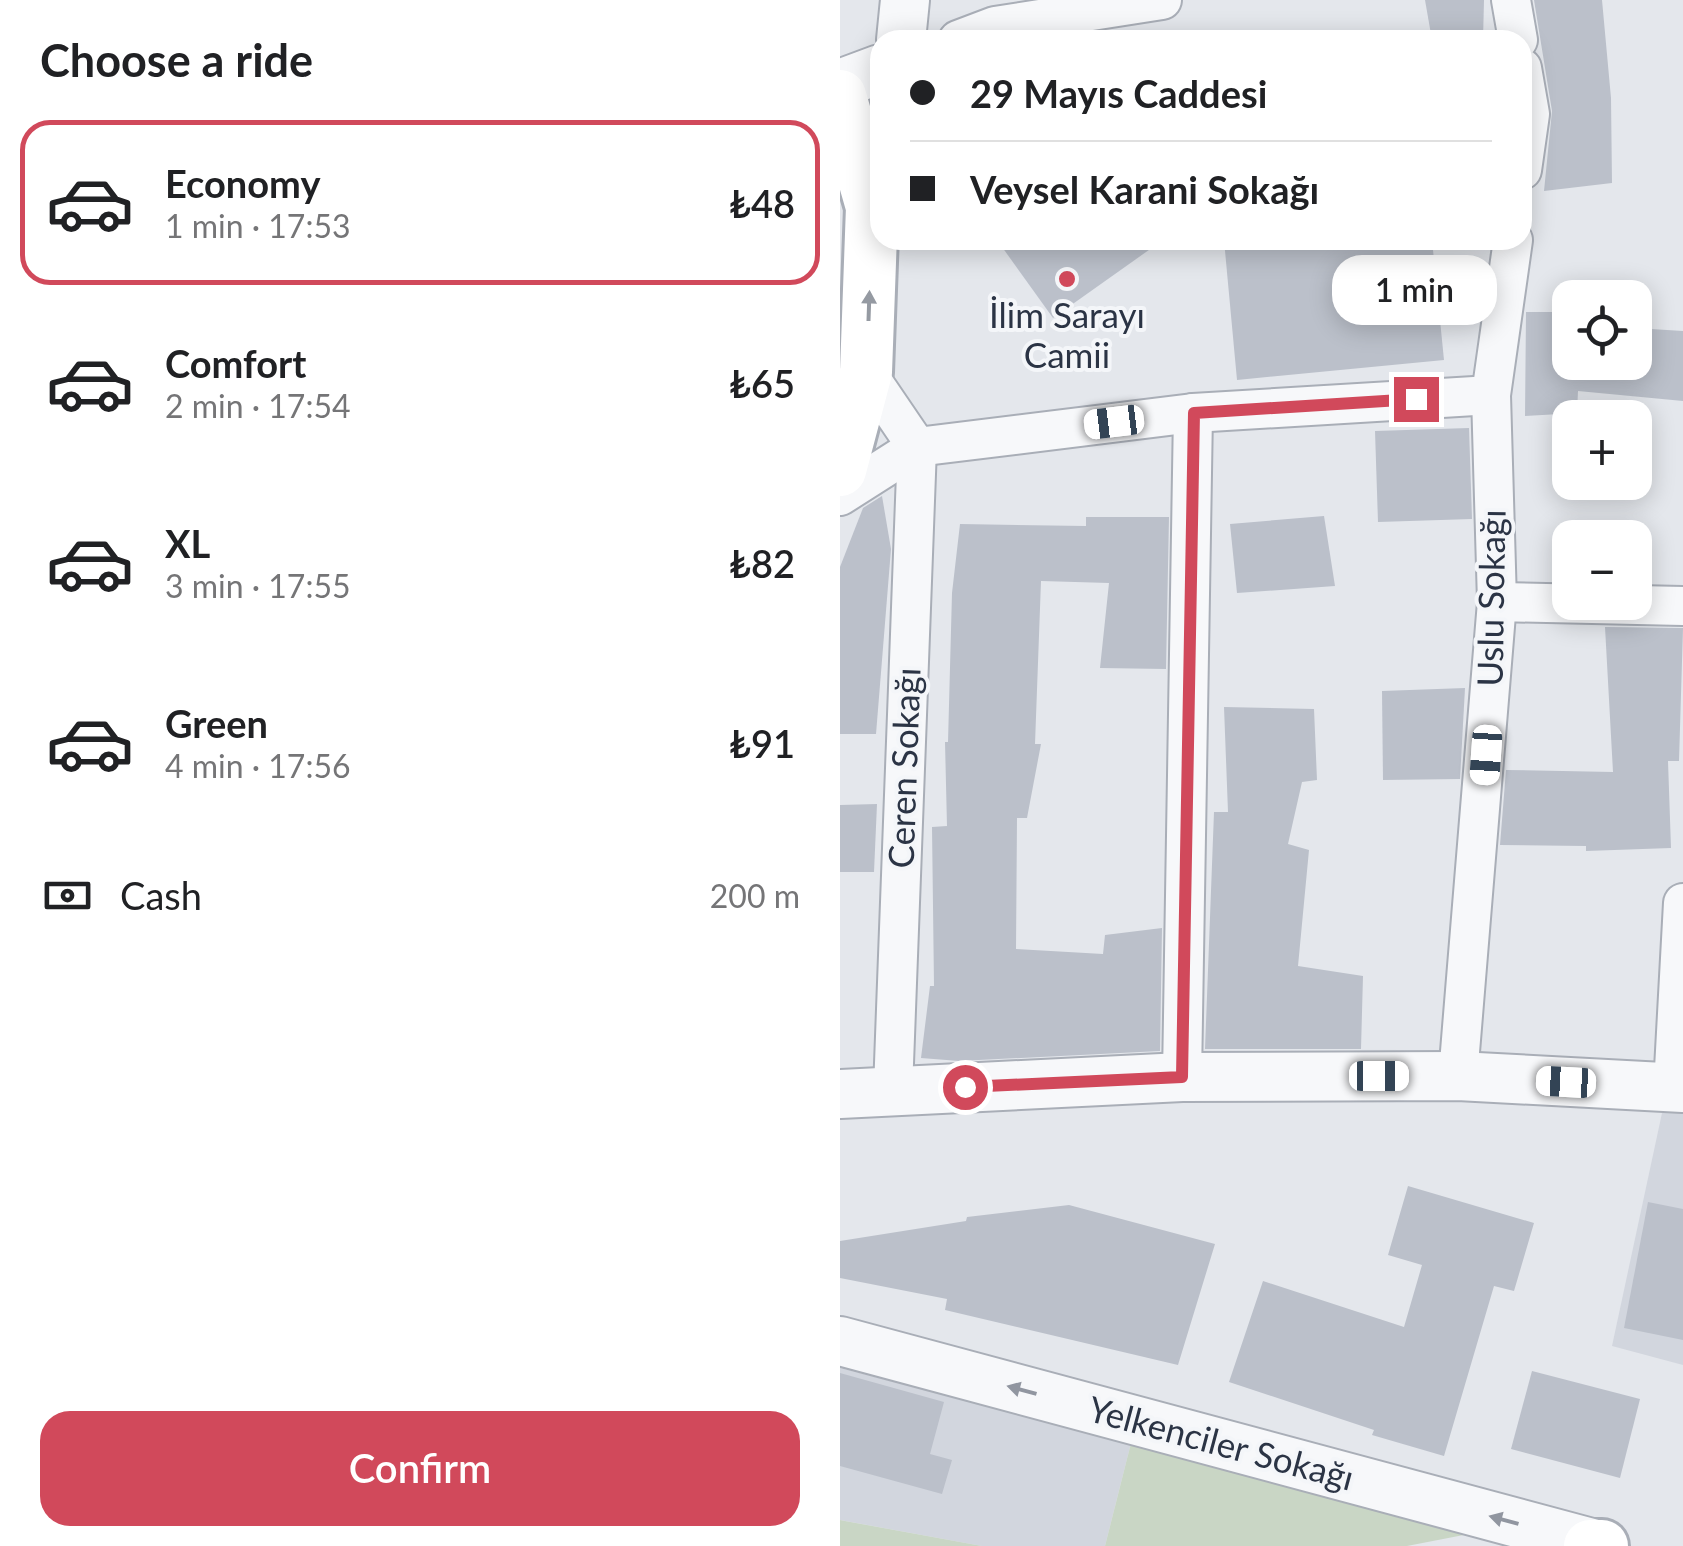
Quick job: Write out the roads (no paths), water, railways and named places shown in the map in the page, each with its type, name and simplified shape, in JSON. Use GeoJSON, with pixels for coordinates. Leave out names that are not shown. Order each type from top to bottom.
{"type":"FeatureCollection","features":[{"type":"Feature","properties":{"kind":"main road"},"geometry":{"type":"LineString","coordinates":[[840,96],[870,170]]}},
{"type":"Feature","properties":{"kind":"main road"},"geometry":{"type":"LineString","coordinates":[[840,470],[866,372],[872,250]]}},
{"type":"Feature","properties":{"kind":"main road"},"geometry":{"type":"LineString","coordinates":[[1590,1546],[1600,1546]]}},
{"type":"Feature","properties":{"kind":"street"},"geometry":{"type":"LineString","coordinates":[[902,30],[905,0]]}},
{"type":"Feature","properties":{"kind":"street"},"geometry":{"type":"LineString","coordinates":[[984,30],[1162,0]]}},
{"type":"Feature","properties":{"kind":"street"},"geometry":{"type":"LineString","coordinates":[[1511,0],[1516,30]]}},
{"type":"Feature","properties":{"kind":"street"},"geometry":{"type":"LineString","coordinates":[[840,84],[870,73]]}},
{"type":"Feature","properties":{"kind":"street","name":"Uslu Sokağı"},"geometry":{"type":"LineString","coordinates":[[1458,1076],[1498,602],[1491,395],[1511,250]]}},
{"type":"Feature","properties":{"kind":"street"},"geometry":{"type":"LineString","coordinates":[[866,372],[917,447]]}},
{"type":"Feature","properties":{"kind":"street"},"geometry":{"type":"LineString","coordinates":[[840,496],[917,447],[1194,413],[1491,395]]}},
{"type":"Feature","properties":{"kind":"street"},"geometry":{"type":"LineString","coordinates":[[1182,1077],[1194,413]]}},
{"type":"Feature","properties":{"kind":"street","name":"Ceren Sokağı"},"geometry":{"type":"LineString","coordinates":[[893,1090],[917,447]]}},
{"type":"Feature","properties":{"kind":"street"},"geometry":{"type":"LineString","coordinates":[[1498,602],[1683,606]]}},
{"type":"Feature","properties":{"kind":"street"},"geometry":{"type":"LineString","coordinates":[[840,1094],[1182,1077],[1458,1076],[1678,1088],[1683,903]]}},
{"type":"Feature","properties":{"kind":"street","name":"Yelkenciler Sokağı"},"geometry":{"type":"LineString","coordinates":[[840,1341],[1600,1546]]}},
{"type":"Feature","properties":{"kind":"place","name":"İlim Sarayı Camii"},"geometry":{"type":"Point","coordinates":[1067,279]}}]}
